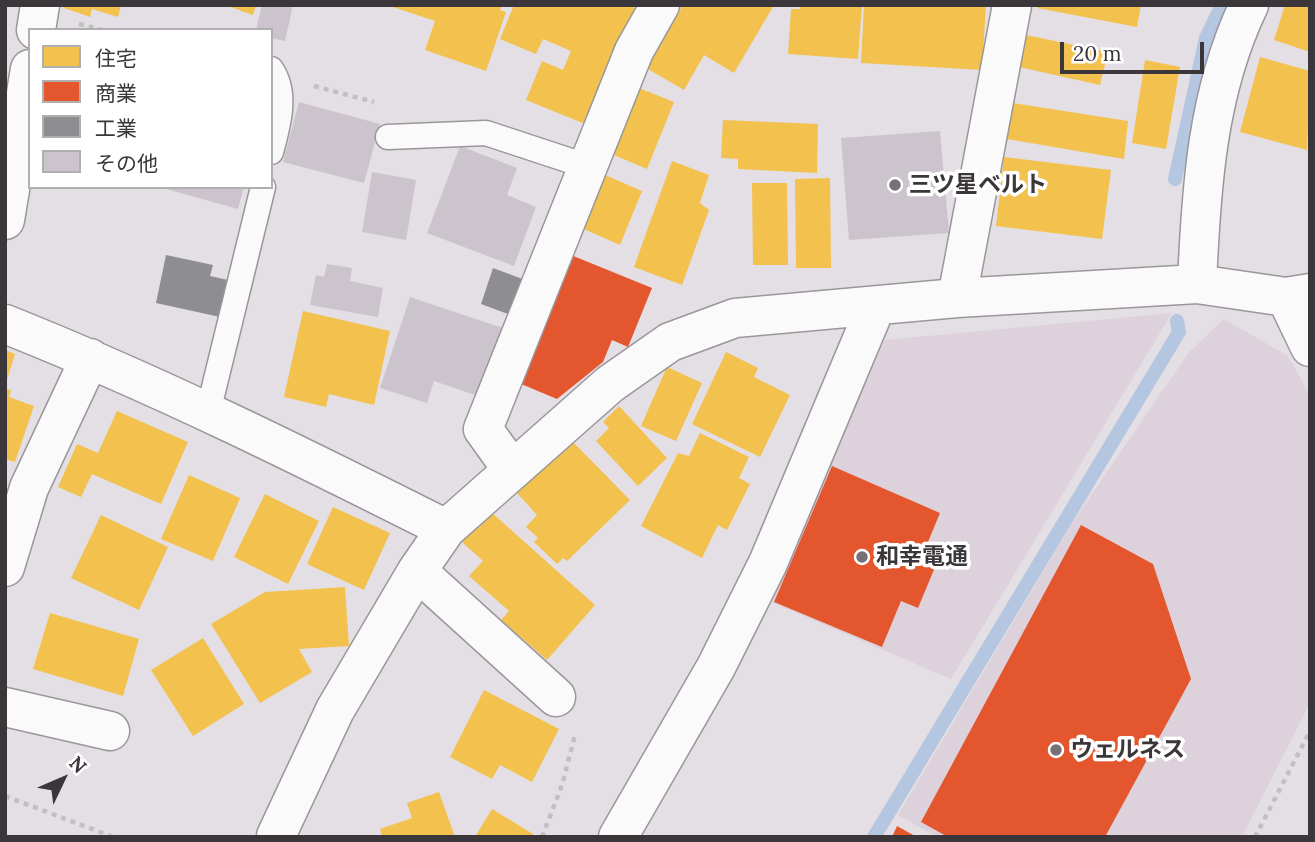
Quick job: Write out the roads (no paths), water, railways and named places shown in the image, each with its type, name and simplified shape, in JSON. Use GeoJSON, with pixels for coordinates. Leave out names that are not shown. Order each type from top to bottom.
{"type":"FeatureCollection","features":[{"type":"Feature","properties":{"kind":"street"},"geometry":{"type":"LineString","coordinates":[[36,28],[40,5]]}},
{"type":"Feature","properties":{"kind":"street"},"geometry":{"type":"LineString","coordinates":[[511,468],[483,429],[634,51],[660,5]]}},
{"type":"Feature","properties":{"kind":"street"},"geometry":{"type":"LineString","coordinates":[[957,298],[1012,5]]}},
{"type":"Feature","properties":{"kind":"street"},"geometry":{"type":"LineString","coordinates":[[1197,284],[1201,189],[1223,68],[1249,5]]}},
{"type":"Feature","properties":{"kind":"street"},"geometry":{"type":"LineString","coordinates":[[5,220],[28,81]]}},
{"type":"Feature","properties":{"kind":"street"},"geometry":{"type":"LineString","coordinates":[[276,836],[335,710],[417,571],[446,528],[511,468],[610,384],[670,342],[735,318],[957,298],[1197,284],[1298,295],[1310,348]]}},
{"type":"Feature","properties":{"kind":"street"},"geometry":{"type":"LineString","coordinates":[[618,837],[716,667],[762,575],[876,306]]}},
{"type":"Feature","properties":{"kind":"street"},"geometry":{"type":"LineString","coordinates":[[5,324],[90,358],[208,412],[446,528]]}},
{"type":"Feature","properties":{"kind":"street"},"geometry":{"type":"LineString","coordinates":[[5,567],[29,488],[90,358]]}},
{"type":"Feature","properties":{"kind":"street"},"geometry":{"type":"LineString","coordinates":[[417,571],[556,697]]}},
{"type":"Feature","properties":{"kind":"street"},"geometry":{"type":"LineString","coordinates":[[5,707],[110,731]]}},
{"type":"Feature","properties":{"kind":"lane"},"geometry":{"type":"LineString","coordinates":[[273,75],[279,92],[281,113],[273,144]]}},
{"type":"Feature","properties":{"kind":"lane"},"geometry":{"type":"LineString","coordinates":[[388,137],[486,133],[589,167]]}},
{"type":"Feature","properties":{"kind":"lane"},"geometry":{"type":"LineString","coordinates":[[208,412],[263,189]]}},
{"type":"Feature","properties":{"kind":"waterway"},"geometry":{"type":"LineString","coordinates":[[1175,179],[1206,38],[1222,5]]}},
{"type":"Feature","properties":{"kind":"waterway"},"geometry":{"type":"LineString","coordinates":[[874,837],[1179,332],[1177,321]]}},
{"type":"Feature","properties":{"kind":"place","name":"三ツ星ベルト"},"geometry":{"type":"Point","coordinates":[895,185]}},
{"type":"Feature","properties":{"kind":"place","name":"和幸電通"},"geometry":{"type":"Point","coordinates":[862,557]}},
{"type":"Feature","properties":{"kind":"place","name":"ウェルネス"},"geometry":{"type":"Point","coordinates":[1056,750]}}]}
